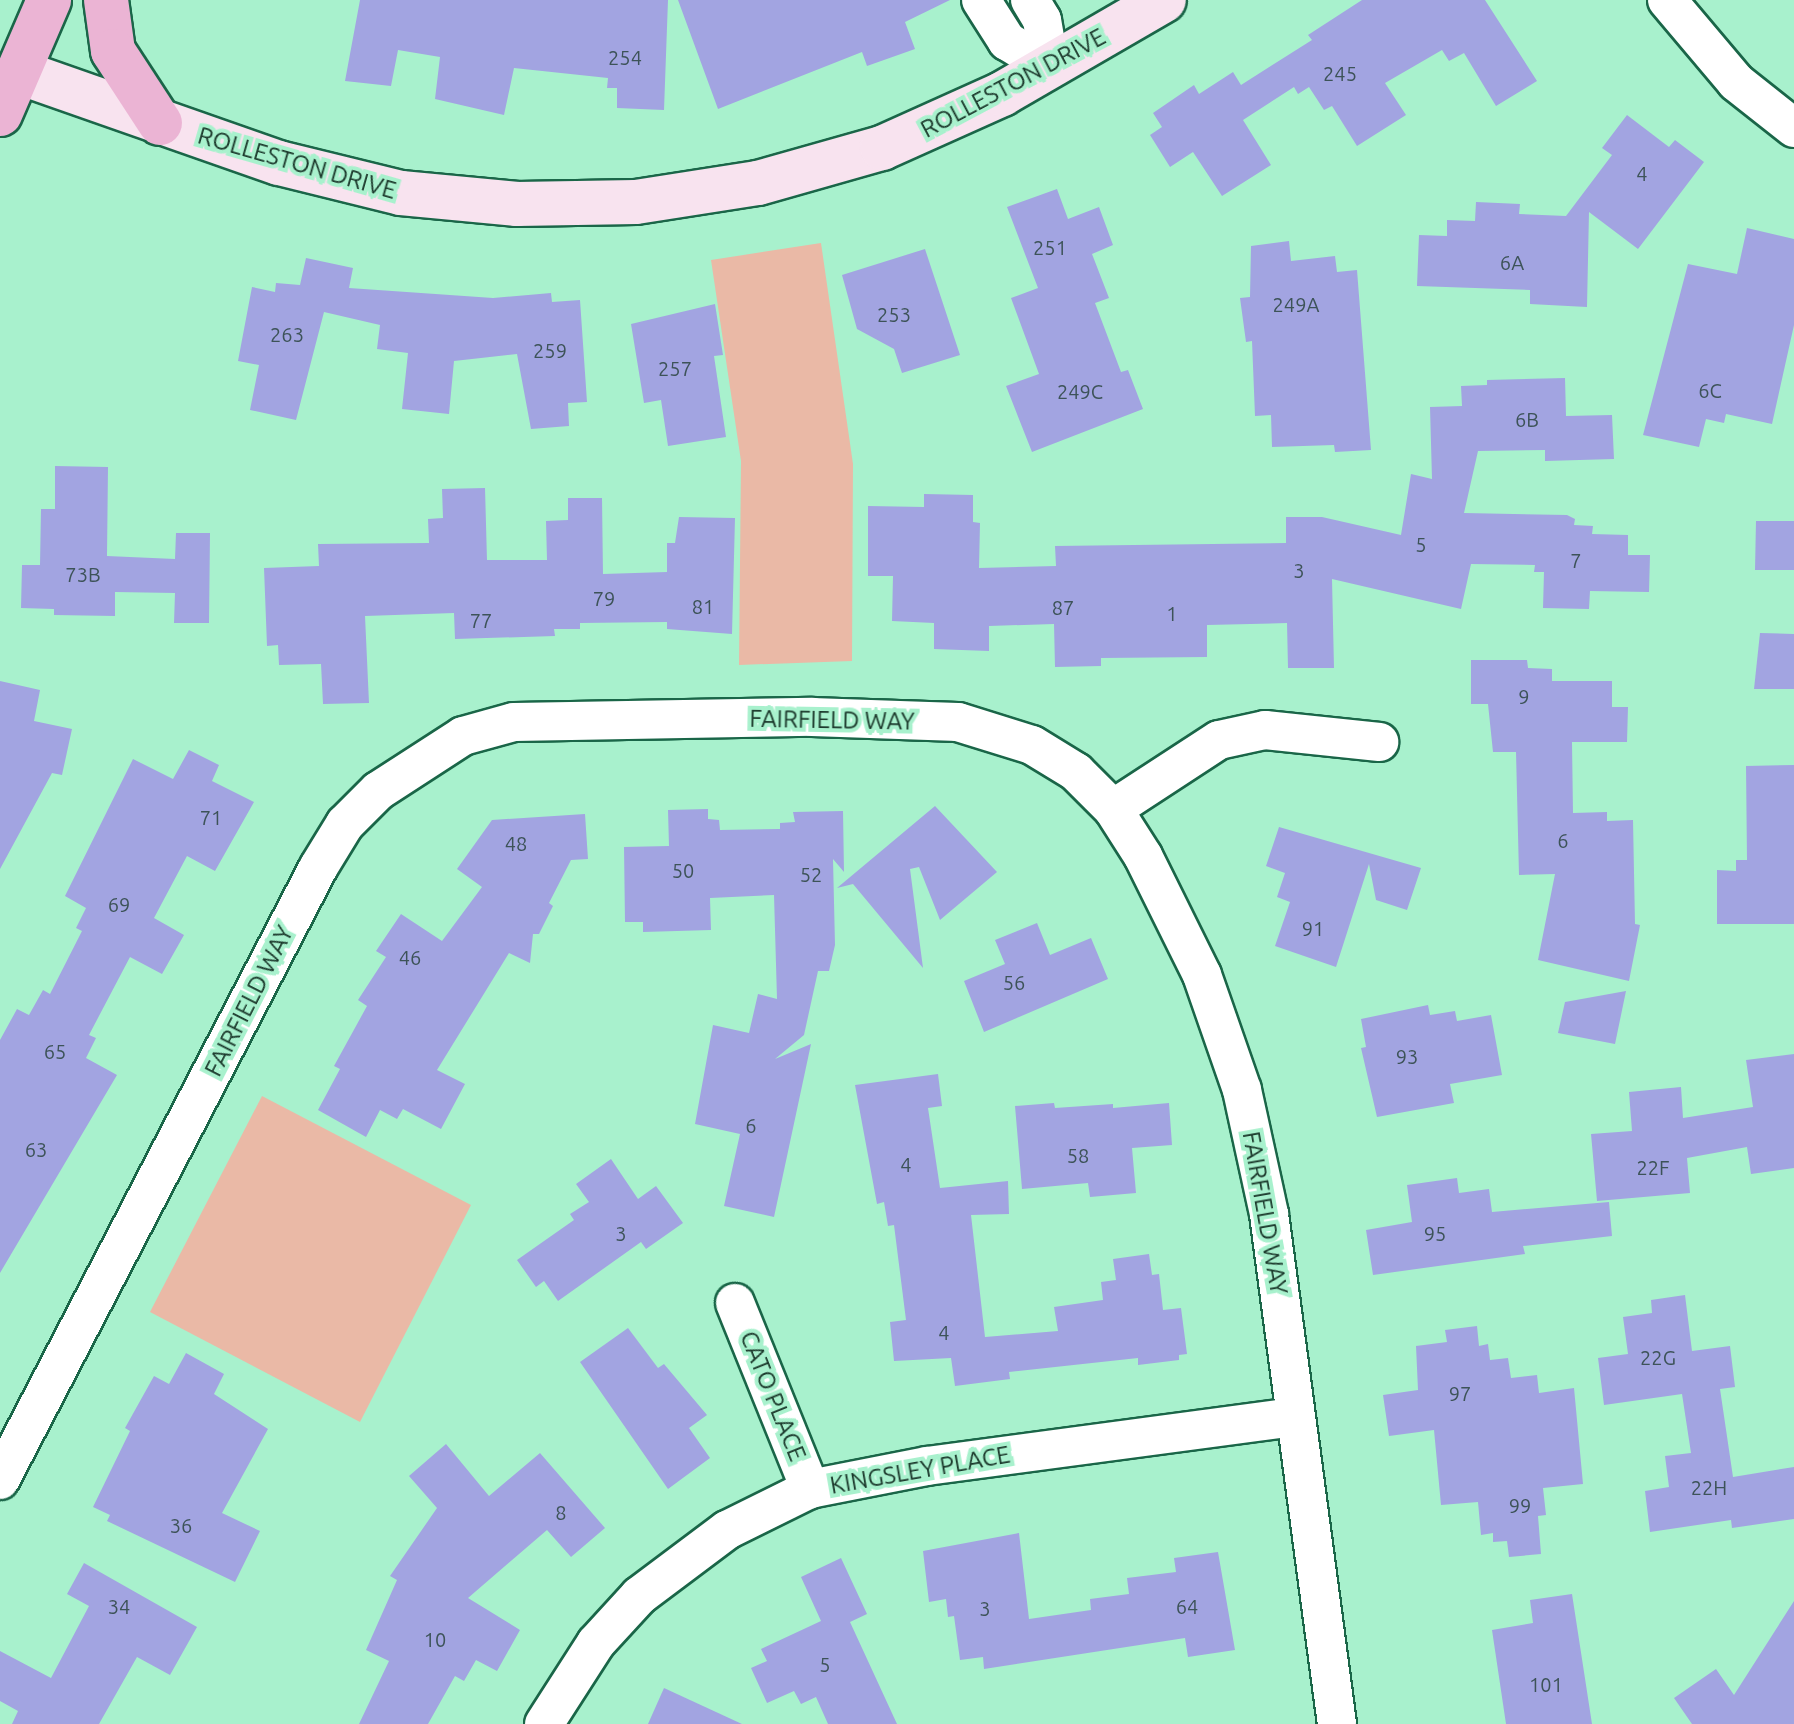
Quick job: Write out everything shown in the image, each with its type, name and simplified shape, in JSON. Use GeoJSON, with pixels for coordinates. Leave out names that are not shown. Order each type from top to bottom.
{"type":"FeatureCollection","features":[{"type":"Feature","properties":{"kind":"highway"},"geometry":{"type":"LineString","coordinates":[[0,114],[49,0]]}},
{"type":"Feature","properties":{"kind":"highway"},"geometry":{"type":"LineString","coordinates":[[106,0],[113,51],[160,123]]}},
{"type":"Feature","properties":{"kind":"main road","name":"ROLLESTON DRIVE"},"geometry":{"type":"LineString","coordinates":[[19,72],[279,163],[401,193],[517,204],[636,202],[732,189],[849,159],[944,123],[1050,67],[1164,0]]}},
{"type":"Feature","properties":{"kind":"street"},"geometry":{"type":"LineString","coordinates":[[981,0],[1007,41],[1050,67]]}},
{"type":"Feature","properties":{"kind":"street"},"geometry":{"type":"LineString","coordinates":[[1030,0],[1042,20],[1050,67]]}},
{"type":"Feature","properties":{"kind":"street"},"geometry":{"type":"LineString","coordinates":[[1667,0],[1736,82],[1794,128]]}},
{"type":"Feature","properties":{"kind":"street","name":"FAIRFIELD WAY"},"geometry":{"type":"LineString","coordinates":[[0,1480],[318,868],[345,824],[420,759],[463,736],[514,722],[812,717],[958,722],[1032,745],[1076,772],[1113,809],[1182,930],[1242,1090],[1269,1214],[1337,1724]]}},
{"type":"Feature","properties":{"kind":"street"},"geometry":{"type":"LineString","coordinates":[[1113,809],[1219,740],[1265,730],[1379,742]]}},
{"type":"Feature","properties":{"kind":"street","name":"CATO PLACE"},"geometry":{"type":"LineString","coordinates":[[735,1303],[810,1489]]}},
{"type":"Feature","properties":{"kind":"street","name":"KINGSLEY PLACE"},"geometry":{"type":"LineString","coordinates":[[544,1724],[596,1643],[639,1596],[727,1530],[810,1489],[927,1466],[1295,1417]]}},
{"type":"Feature","properties":{"kind":"shaded area"},"geometry":{"type":"Polygon","coordinates":[[[821,243],[853,464],[852,661],[739,665],[741,461],[711,260],[821,243]]]}},
{"type":"Feature","properties":{"kind":"shaded area"},"geometry":{"type":"Polygon","coordinates":[[[262,1096],[471,1205],[360,1422],[150,1312],[262,1096]]]}},
{"type":"Feature","properties":{"kind":"building"},"geometry":{"type":"Polygon","coordinates":[[[360,0],[668,0],[664,110],[617,108],[617,88],[607,88],[608,78],[514,68],[504,115],[435,99],[440,57],[398,50],[391,86],[345,81],[360,0]]]}},
{"type":"Feature","properties":{"kind":"building"},"geometry":{"type":"Polygon","coordinates":[[[678,0],[950,0],[905,22],[915,49],[867,66],[862,52],[718,109],[678,0]]]}},
{"type":"Feature","properties":{"kind":"building"},"geometry":{"type":"Polygon","coordinates":[[[1362,0],[1485,0],[1537,81],[1496,106],[1464,53],[1449,61],[1442,50],[1385,83],[1406,115],[1357,146],[1332,106],[1324,110],[1309,87],[1298,94],[1294,87],[1243,120],[1271,165],[1222,196],[1193,152],[1170,167],[1150,135],[1162,127],[1153,113],[1194,85],[1199,94],[1233,72],[1241,85],[1312,40],[1308,35],[1362,0]]]}},
{"type":"Feature","properties":{"kind":"building"},"geometry":{"type":"Polygon","coordinates":[[[1627,115],[1669,147],[1675,140],[1704,162],[1638,249],[1589,212],[1587,307],[1530,304],[1530,290],[1417,286],[1419,235],[1447,236],[1447,220],[1475,221],[1476,202],[1520,204],[1519,214],[1566,216],[1612,155],[1602,148],[1627,115]]]}},
{"type":"Feature","properties":{"kind":"building"},"geometry":{"type":"Polygon","coordinates":[[[1057,189],[1068,219],[1099,207],[1113,245],[1092,254],[1109,298],[1095,303],[1121,372],[1128,370],[1143,409],[1032,452],[1006,386],[1039,374],[1011,298],[1038,288],[1007,207],[1057,189]]]}},
{"type":"Feature","properties":{"kind":"building"},"geometry":{"type":"Polygon","coordinates":[[[1747,228],[1794,239],[1794,325],[1772,424],[1726,414],[1724,423],[1706,419],[1699,447],[1643,435],[1688,264],[1737,274],[1747,228]]]}},
{"type":"Feature","properties":{"kind":"building"},"geometry":{"type":"Polygon","coordinates":[[[1289,241],[1291,261],[1335,256],[1337,272],[1357,270],[1371,450],[1335,452],[1334,445],[1272,447],[1271,415],[1255,416],[1252,341],[1246,342],[1240,298],[1250,297],[1251,246],[1289,241]]]}},
{"type":"Feature","properties":{"kind":"building"},"geometry":{"type":"Polygon","coordinates":[[[925,249],[960,355],[902,373],[894,349],[857,329],[842,275],[925,249]]]}},
{"type":"Feature","properties":{"kind":"building"},"geometry":{"type":"Polygon","coordinates":[[[306,258],[353,268],[349,288],[493,298],[551,293],[552,302],[580,300],[587,402],[568,403],[569,426],[531,429],[517,354],[454,361],[449,414],[402,409],[408,353],[377,349],[380,325],[324,312],[296,420],[250,410],[259,365],[238,361],[252,287],[275,292],[276,283],[300,285],[306,258]]]}},
{"type":"Feature","properties":{"kind":"building"},"geometry":{"type":"Polygon","coordinates":[[[715,304],[723,355],[714,356],[726,437],[668,446],[661,400],[644,403],[631,324],[715,304]]]}},
{"type":"Feature","properties":{"kind":"building"},"geometry":{"type":"Polygon","coordinates":[[[1565,378],[1566,416],[1612,415],[1614,459],[1545,461],[1545,450],[1478,451],[1464,513],[1567,515],[1575,519],[1574,525],[1593,526],[1592,534],[1628,535],[1628,555],[1650,555],[1649,592],[1590,591],[1589,609],[1543,608],[1544,572],[1534,572],[1535,565],[1471,564],[1461,609],[1332,579],[1334,668],[1288,668],[1287,623],[1207,625],[1207,657],[1101,658],[1101,666],[1055,667],[1054,624],[989,626],[989,651],[934,649],[934,623],[892,621],[893,576],[868,576],[868,506],[924,507],[924,494],[973,495],[973,522],[980,523],[979,568],[1056,566],[1055,546],[1286,543],[1286,517],[1322,517],[1401,535],[1411,474],[1432,479],[1430,407],[1462,406],[1461,386],[1487,385],[1487,380],[1565,378]]]}},
{"type":"Feature","properties":{"kind":"building"},"geometry":{"type":"Polygon","coordinates":[[[55,466],[108,467],[107,556],[175,559],[176,533],[210,533],[209,623],[174,623],[175,593],[115,592],[115,616],[54,615],[54,609],[21,608],[22,565],[40,565],[41,509],[55,509],[55,466]]]}},
{"type":"Feature","properties":{"kind":"building"},"geometry":{"type":"Polygon","coordinates":[[[485,488],[487,560],[547,560],[546,521],[568,520],[568,498],[602,498],[603,574],[667,572],[667,543],[675,543],[679,517],[735,518],[732,634],[667,629],[667,622],[580,623],[580,629],[554,629],[555,636],[455,639],[454,613],[365,616],[369,703],[323,704],[321,664],[279,665],[278,645],[267,646],[264,568],[319,566],[318,544],[429,543],[428,519],[443,518],[442,489],[485,488]]]}},
{"type":"Feature","properties":{"kind":"building"},"geometry":{"type":"Polygon","coordinates":[[[1756,521],[1794,521],[1794,570],[1755,570],[1756,521]]]}},
{"type":"Feature","properties":{"kind":"building"},"geometry":{"type":"Polygon","coordinates":[[[1760,633],[1794,634],[1794,689],[1754,689],[1760,633]]]}},
{"type":"Feature","properties":{"kind":"building"},"geometry":{"type":"Polygon","coordinates":[[[1471,660],[1527,660],[1528,668],[1552,669],[1552,681],[1612,681],[1612,707],[1628,707],[1627,742],[1572,742],[1573,813],[1607,812],[1607,821],[1633,820],[1635,924],[1640,925],[1629,981],[1538,960],[1555,874],[1519,875],[1516,752],[1493,752],[1488,704],[1471,704],[1471,660]]]}},
{"type":"Feature","properties":{"kind":"building"},"geometry":{"type":"Polygon","coordinates":[[[0,681],[40,690],[34,721],[72,729],[62,775],[52,773],[0,869],[0,681]]]}},
{"type":"Feature","properties":{"kind":"building"},"geometry":{"type":"Polygon","coordinates":[[[189,750],[219,765],[212,781],[254,802],[215,871],[187,856],[154,918],[184,935],[162,974],[130,957],[89,1035],[96,1038],[86,1058],[117,1075],[0,1273],[0,1040],[17,1009],[29,1015],[43,990],[50,994],[82,931],[76,928],[86,908],[65,896],[133,759],[173,779],[189,750]]]}},
{"type":"Feature","properties":{"kind":"building"},"geometry":{"type":"Polygon","coordinates":[[[1794,765],[1794,924],[1717,924],[1717,870],[1736,871],[1736,860],[1747,860],[1746,766],[1794,765]]]}},
{"type":"Feature","properties":{"kind":"building"},"geometry":{"type":"Polygon","coordinates":[[[935,806],[997,872],[940,920],[919,867],[910,869],[923,968],[853,884],[837,888],[935,806]]]}},
{"type":"Feature","properties":{"kind":"building"},"geometry":{"type":"Polygon","coordinates":[[[708,809],[708,819],[719,820],[720,830],[780,829],[780,823],[795,822],[793,812],[843,811],[844,872],[833,859],[835,945],[829,971],[818,971],[804,1035],[775,1059],[811,1044],[774,1217],[724,1206],[740,1134],[695,1124],[713,1025],[749,1033],[758,994],[777,999],[774,895],[710,898],[711,930],[643,932],[643,922],[625,922],[624,847],[669,846],[668,810],[708,809]]]}},
{"type":"Feature","properties":{"kind":"building"},"geometry":{"type":"Polygon","coordinates":[[[585,814],[588,859],[571,860],[549,903],[553,906],[539,934],[533,934],[530,963],[509,953],[437,1070],[465,1084],[441,1129],[403,1109],[397,1119],[380,1110],[366,1137],[318,1110],[340,1069],[334,1066],[367,1006],[358,1000],[386,957],[376,951],[401,914],[442,941],[482,887],[457,869],[492,820],[585,814]]]}},
{"type":"Feature","properties":{"kind":"building"},"geometry":{"type":"Polygon","coordinates":[[[1279,827],[1421,868],[1407,910],[1376,900],[1369,864],[1336,967],[1275,946],[1290,902],[1277,897],[1285,873],[1266,866],[1279,827]]]}},
{"type":"Feature","properties":{"kind":"building"},"geometry":{"type":"Polygon","coordinates":[[[1037,923],[1050,955],[1091,938],[1108,979],[984,1032],[964,981],[1005,964],[995,940],[1037,923]]]}},
{"type":"Feature","properties":{"kind":"building"},"geometry":{"type":"Polygon","coordinates":[[[1626,991],[1615,1044],[1558,1033],[1565,1002],[1626,991]]]}},
{"type":"Feature","properties":{"kind":"building"},"geometry":{"type":"Polygon","coordinates":[[[1428,1005],[1430,1015],[1455,1011],[1457,1021],[1491,1015],[1502,1075],[1450,1084],[1454,1103],[1377,1117],[1361,1048],[1366,1047],[1361,1019],[1428,1005]]]}},
{"type":"Feature","properties":{"kind":"building"},"geometry":{"type":"Polygon","coordinates":[[[1794,1054],[1794,1168],[1751,1174],[1747,1147],[1687,1158],[1690,1193],[1597,1201],[1591,1134],[1632,1131],[1629,1092],[1681,1087],[1683,1118],[1753,1107],[1746,1060],[1794,1054]]]}},
{"type":"Feature","properties":{"kind":"building"},"geometry":{"type":"Polygon","coordinates":[[[938,1074],[942,1106],[928,1108],[940,1188],[1008,1181],[1009,1214],[971,1215],[985,1337],[1058,1331],[1054,1307],[1103,1300],[1101,1282],[1116,1280],[1113,1259],[1149,1254],[1152,1275],[1159,1274],[1163,1310],[1181,1308],[1187,1354],[1179,1355],[1179,1360],[1138,1365],[1138,1358],[1009,1372],[1010,1379],[955,1386],[951,1358],[894,1361],[890,1322],[906,1320],[894,1225],[888,1226],[884,1202],[877,1204],[855,1085],[938,1074]]]}},
{"type":"Feature","properties":{"kind":"building"},"geometry":{"type":"Polygon","coordinates":[[[1054,1103],[1055,1108],[1113,1104],[1113,1108],[1169,1103],[1172,1145],[1132,1148],[1136,1193],[1090,1197],[1088,1183],[1022,1189],[1015,1106],[1054,1103]]]}},
{"type":"Feature","properties":{"kind":"building"},"geometry":{"type":"Polygon","coordinates":[[[611,1159],[638,1199],[656,1186],[683,1223],[646,1249],[641,1242],[558,1301],[544,1281],[536,1287],[517,1260],[574,1220],[570,1214],[589,1202],[576,1184],[611,1159]]]}},
{"type":"Feature","properties":{"kind":"building"},"geometry":{"type":"Polygon","coordinates":[[[1457,1178],[1459,1193],[1489,1189],[1492,1212],[1609,1202],[1612,1236],[1523,1246],[1525,1254],[1373,1275],[1366,1230],[1412,1222],[1407,1185],[1457,1178]]]}},
{"type":"Feature","properties":{"kind":"building"},"geometry":{"type":"Polygon","coordinates":[[[1685,1295],[1692,1351],[1730,1346],[1735,1387],[1720,1389],[1733,1477],[1794,1467],[1794,1519],[1732,1528],[1731,1520],[1650,1532],[1645,1491],[1669,1487],[1665,1456],[1691,1453],[1682,1394],[1604,1405],[1598,1358],[1628,1354],[1623,1317],[1652,1313],[1651,1300],[1685,1295]]]}},
{"type":"Feature","properties":{"kind":"building"},"geometry":{"type":"Polygon","coordinates":[[[1477,1326],[1479,1346],[1488,1344],[1490,1360],[1508,1358],[1511,1378],[1537,1375],[1539,1393],[1574,1388],[1583,1484],[1543,1488],[1546,1515],[1538,1516],[1541,1554],[1509,1557],[1507,1541],[1493,1542],[1493,1533],[1481,1535],[1478,1502],[1441,1505],[1434,1430],[1389,1436],[1383,1395],[1418,1390],[1416,1346],[1447,1342],[1445,1330],[1477,1326]]]}},
{"type":"Feature","properties":{"kind":"building"},"geometry":{"type":"Polygon","coordinates":[[[628,1328],[658,1368],[664,1364],[707,1415],[689,1428],[710,1458],[668,1489],[580,1362],[628,1328]]]}},
{"type":"Feature","properties":{"kind":"building"},"geometry":{"type":"Polygon","coordinates":[[[186,1353],[224,1374],[214,1394],[268,1429],[222,1513],[260,1531],[235,1582],[107,1521],[110,1515],[93,1507],[130,1431],[125,1428],[154,1376],[169,1384],[186,1353]]]}},
{"type":"Feature","properties":{"kind":"building"},"geometry":{"type":"Polygon","coordinates":[[[446,1444],[489,1496],[540,1453],[605,1528],[571,1557],[547,1530],[468,1598],[520,1630],[497,1671],[476,1660],[464,1681],[455,1676],[428,1724],[359,1724],[389,1661],[366,1650],[397,1580],[390,1576],[437,1508],[409,1476],[446,1444]]]}},
{"type":"Feature","properties":{"kind":"building"},"geometry":{"type":"Polygon","coordinates":[[[1019,1533],[1029,1619],[1091,1610],[1090,1599],[1129,1594],[1127,1578],[1176,1572],[1174,1558],[1218,1552],[1235,1650],[1188,1657],[1185,1638],[984,1669],[983,1657],[960,1660],[954,1616],[948,1617],[946,1599],[929,1602],[923,1551],[1019,1533]]]}},
{"type":"Feature","properties":{"kind":"building"},"geometry":{"type":"Polygon","coordinates":[[[841,1558],[867,1614],[850,1622],[897,1724],[828,1724],[816,1697],[801,1704],[794,1691],[767,1703],[751,1668],[767,1661],[761,1649],[821,1621],[801,1577],[841,1558]]]}},
{"type":"Feature","properties":{"kind":"building"},"geometry":{"type":"Polygon","coordinates":[[[84,1563],[197,1627],[170,1675],[137,1657],[99,1724],[12,1724],[18,1711],[0,1701],[0,1651],[51,1678],[89,1606],[67,1594],[84,1563]]]}},
{"type":"Feature","properties":{"kind":"building"},"geometry":{"type":"Polygon","coordinates":[[[1572,1594],[1592,1724],[1506,1724],[1492,1630],[1533,1623],[1530,1600],[1572,1594]]]}},
{"type":"Feature","properties":{"kind":"building"},"geometry":{"type":"Polygon","coordinates":[[[1794,1601],[1794,1724],[1692,1724],[1674,1698],[1716,1669],[1734,1695],[1794,1601]]]}},
{"type":"Feature","properties":{"kind":"building"},"geometry":{"type":"Polygon","coordinates":[[[664,1688],[742,1724],[648,1724],[664,1688]]]}}]}
